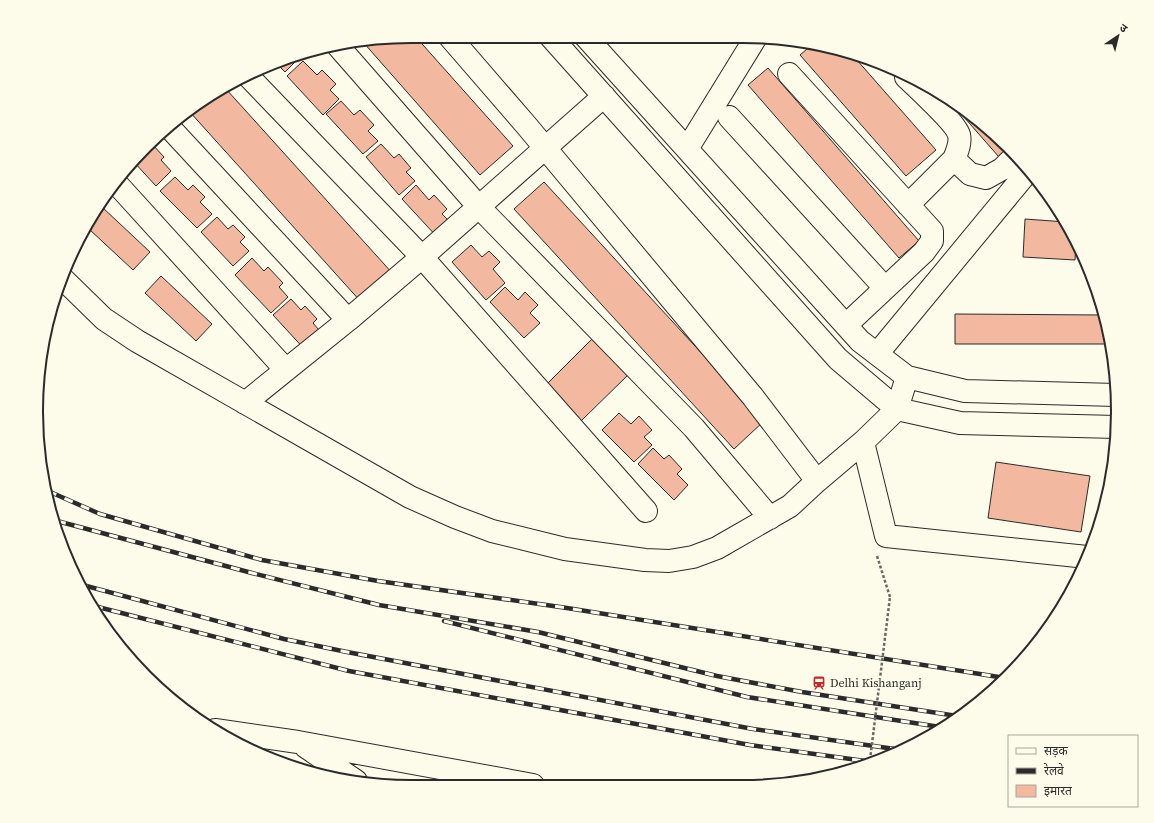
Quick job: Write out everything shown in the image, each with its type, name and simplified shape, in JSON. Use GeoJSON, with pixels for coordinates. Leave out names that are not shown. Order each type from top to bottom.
{"type":"FeatureCollection","features":[{"type":"Feature","properties":{"kind":"street"},"geometry":{"type":"LineString","coordinates":[[455,43],[546,149],[753,397],[817,481]]}},
{"type":"Feature","properties":{"kind":"street"},"geometry":{"type":"LineString","coordinates":[[556,43],[838,359],[897,409],[960,424],[1110,427]]}},
{"type":"Feature","properties":{"kind":"street"},"geometry":{"type":"LineString","coordinates":[[591,43],[860,341],[907,377],[965,392],[1110,395]]}},
{"type":"Feature","properties":{"kind":"street"},"geometry":{"type":"LineString","coordinates":[[687,149],[752,43]]}},
{"type":"Feature","properties":{"kind":"street"},"geometry":{"type":"LineString","coordinates":[[341,50],[479,207],[694,428],[770,518]]}},
{"type":"Feature","properties":{"kind":"street"},"geometry":{"type":"LineString","coordinates":[[789,74],[932,231],[932,241],[924,252],[846,325]]}},
{"type":"Feature","properties":{"kind":"street"},"geometry":{"type":"LineString","coordinates":[[252,80],[422,257],[646,511]]}},
{"type":"Feature","properties":{"kind":"street"},"geometry":{"type":"LineString","coordinates":[[908,205],[954,159],[959,149],[959,135],[953,124],[915,86]]}},
{"type":"Feature","properties":{"kind":"street"},"geometry":{"type":"LineString","coordinates":[[245,403],[348,320],[422,257],[546,149],[604,96]]}},
{"type":"Feature","properties":{"kind":"street"},"geometry":{"type":"LineString","coordinates":[[729,117],[885,288]]}},
{"type":"Feature","properties":{"kind":"street"},"geometry":{"type":"LineString","coordinates":[[173,131],[348,320]]}},
{"type":"Feature","properties":{"kind":"street"},"geometry":{"type":"LineString","coordinates":[[954,159],[970,174],[986,178],[1002,169],[1011,160]]}},
{"type":"Feature","properties":{"kind":"street"},"geometry":{"type":"LineString","coordinates":[[877,354],[1028,178]]}},
{"type":"Feature","properties":{"kind":"street"},"geometry":{"type":"LineString","coordinates":[[119,187],[286,370]]}},
{"type":"Feature","properties":{"kind":"street"},"geometry":{"type":"LineString","coordinates":[[67,283],[104,319],[137,341],[410,497],[455,517],[492,531],[565,549],[645,560],[669,561],[693,557],[717,548],[790,506],[863,442],[897,409],[907,377]]}},
{"type":"Feature","properties":{"kind":"street"},"geometry":{"type":"LineString","coordinates":[[863,442],[886,536],[1081,556]]}},
{"type":"Feature","properties":{"kind":"street"},"geometry":{"type":"LineString","coordinates":[[229,732],[298,742],[506,780]]}},
{"type":"Feature","properties":{"kind":"street"},"geometry":{"type":"LineString","coordinates":[[298,742],[330,771]]}},
{"type":"Feature","properties":{"kind":"path"},"geometry":{"type":"LineString","coordinates":[[870,757],[890,597]]}},
{"type":"Feature","properties":{"kind":"building"},"geometry":{"type":"Polygon","coordinates":[[[421,43],[513,146],[480,175],[366,46],[421,43]]]}},
{"type":"Feature","properties":{"kind":"building"},"geometry":{"type":"Polygon","coordinates":[[[807,49],[859,62],[936,150],[906,176],[800,55],[807,49]]]}},
{"type":"Feature","properties":{"kind":"building"},"geometry":{"type":"Polygon","coordinates":[[[303,61],[317,75],[322,70],[336,84],[330,90],[339,99],[323,115],[287,76],[303,61]]]}},
{"type":"Feature","properties":{"kind":"building"},"geometry":{"type":"Polygon","coordinates":[[[294,63],[285,72],[280,67],[294,63]]]}},
{"type":"Feature","properties":{"kind":"building"},"geometry":{"type":"Polygon","coordinates":[[[768,68],[919,241],[899,258],[748,85],[768,68]]]}},
{"type":"Feature","properties":{"kind":"building"},"geometry":{"type":"Polygon","coordinates":[[[228,91],[394,275],[362,303],[193,115],[228,91]]]}},
{"type":"Feature","properties":{"kind":"building"},"geometry":{"type":"Polygon","coordinates":[[[341,101],[354,115],[360,110],[374,125],[368,131],[378,141],[363,154],[326,114],[341,101]]]}},
{"type":"Feature","properties":{"kind":"building"},"geometry":{"type":"Polygon","coordinates":[[[964,117],[1004,152],[999,157],[964,117]]]}},
{"type":"Feature","properties":{"kind":"building"},"geometry":{"type":"Polygon","coordinates":[[[381,144],[394,158],[399,154],[411,168],[406,172],[415,181],[399,195],[366,157],[381,144]]]}},
{"type":"Feature","properties":{"kind":"building"},"geometry":{"type":"Polygon","coordinates":[[[155,147],[164,157],[161,160],[171,171],[156,186],[137,166],[155,147]]]}},
{"type":"Feature","properties":{"kind":"building"},"geometry":{"type":"Polygon","coordinates":[[[175,177],[188,190],[193,185],[205,197],[200,202],[212,214],[197,228],[160,191],[175,177]]]}},
{"type":"Feature","properties":{"kind":"building"},"geometry":{"type":"Polygon","coordinates":[[[544,182],[764,421],[734,449],[514,209],[544,182]]]}},
{"type":"Feature","properties":{"kind":"building"},"geometry":{"type":"Polygon","coordinates":[[[416,185],[429,200],[434,195],[447,209],[442,214],[454,226],[439,239],[402,199],[416,185]]]}},
{"type":"Feature","properties":{"kind":"building"},"geometry":{"type":"Polygon","coordinates":[[[104,209],[150,252],[133,270],[90,230],[104,209]]]}},
{"type":"Feature","properties":{"kind":"building"},"geometry":{"type":"Polygon","coordinates":[[[217,217],[228,229],[233,225],[245,237],[240,242],[249,251],[233,266],[201,232],[217,217]]]}},
{"type":"Feature","properties":{"kind":"building"},"geometry":{"type":"Polygon","coordinates":[[[1025,219],[1058,221],[1075,254],[1075,260],[1023,257],[1025,219]]]}},
{"type":"Feature","properties":{"kind":"building"},"geometry":{"type":"Polygon","coordinates":[[[471,245],[482,257],[489,251],[500,262],[493,269],[505,283],[486,300],[452,262],[471,245]]]}},
{"type":"Feature","properties":{"kind":"building"},"geometry":{"type":"Polygon","coordinates":[[[252,258],[264,271],[268,267],[283,283],[279,287],[288,297],[271,313],[235,275],[252,258]]]}},
{"type":"Feature","properties":{"kind":"building"},"geometry":{"type":"Polygon","coordinates":[[[161,276],[212,324],[196,341],[145,293],[161,276]]]}},
{"type":"Feature","properties":{"kind":"building"},"geometry":{"type":"Polygon","coordinates":[[[505,287],[518,300],[525,292],[538,305],[530,313],[540,323],[524,338],[490,302],[505,287]]]}},
{"type":"Feature","properties":{"kind":"building"},"geometry":{"type":"Polygon","coordinates":[[[291,299],[301,310],[305,306],[317,319],[313,323],[325,337],[308,353],[273,315],[291,299]]]}},
{"type":"Feature","properties":{"kind":"building"},"geometry":{"type":"Polygon","coordinates":[[[955,314],[1098,315],[1105,344],[955,344],[955,314]]]}},
{"type":"Feature","properties":{"kind":"building"},"geometry":{"type":"Polygon","coordinates":[[[594,337],[630,373],[580,422],[545,386],[594,337]]]}},
{"type":"Feature","properties":{"kind":"building"},"geometry":{"type":"Polygon","coordinates":[[[619,413],[631,424],[639,416],[652,430],[644,437],[652,445],[634,462],[602,430],[619,413]]]}},
{"type":"Feature","properties":{"kind":"building"},"geometry":{"type":"Polygon","coordinates":[[[653,448],[664,459],[669,455],[682,469],[677,474],[688,485],[674,500],[638,464],[653,448]]]}},
{"type":"Feature","properties":{"kind":"building"},"geometry":{"type":"Polygon","coordinates":[[[996,462],[1090,476],[1081,532],[988,518],[996,462]]]}},
{"type":"Feature","properties":{"kind":"railway"},"geometry":{"type":"LineString","coordinates":[[52,493],[100,514],[262,560],[378,581],[567,608],[998,677]]}},
{"type":"Feature","properties":{"kind":"railway"},"geometry":{"type":"LineString","coordinates":[[61,522],[379,605],[538,632],[717,676],[802,692],[951,715]]}},
{"type":"Feature","properties":{"kind":"railway"},"geometry":{"type":"LineString","coordinates":[[87,586],[284,639],[347,652],[753,729],[891,748]]}},
{"type":"Feature","properties":{"kind":"railway"},"geometry":{"type":"LineString","coordinates":[[99,607],[349,671],[750,745],[860,760]]}},
{"type":"Feature","properties":{"kind":"railway"},"geometry":{"type":"LineString","coordinates":[[444,621],[747,697],[934,726]]}},
{"type":"Feature","properties":{"kind":"place","name":"Delhi Kishanganj"},"geometry":{"type":"Point","coordinates":[819,683]}}]}
